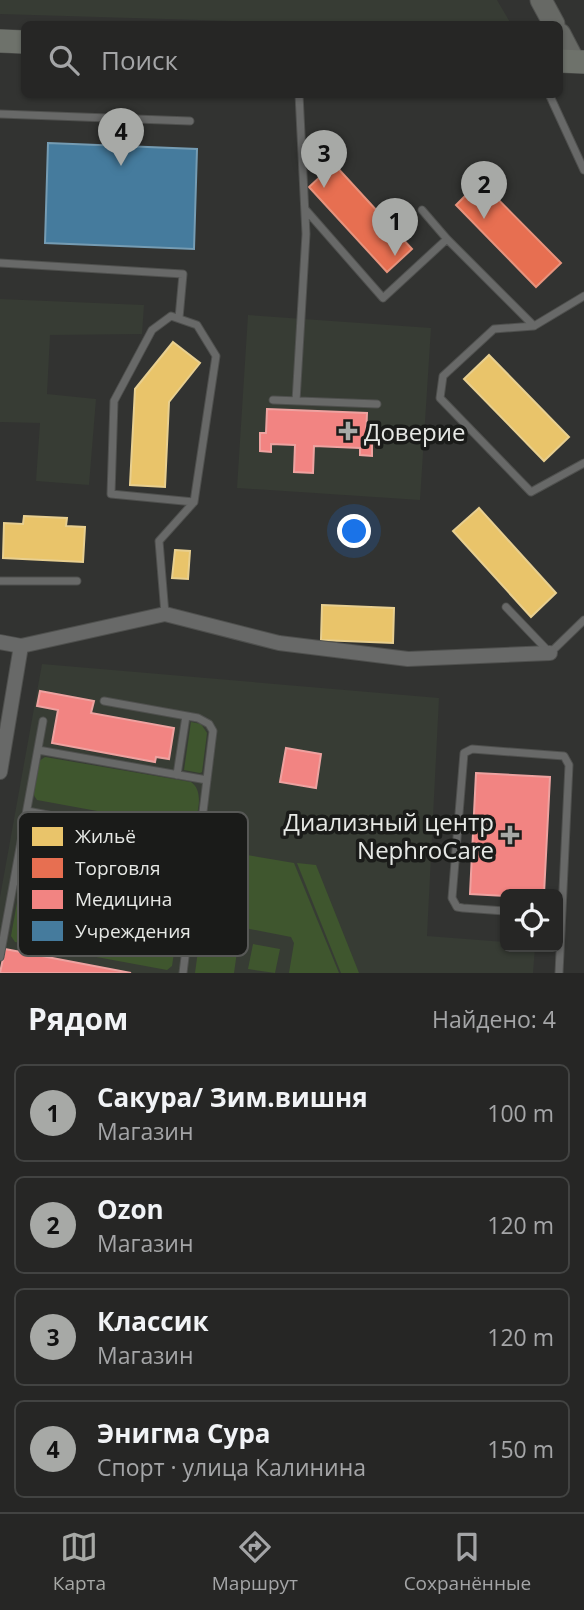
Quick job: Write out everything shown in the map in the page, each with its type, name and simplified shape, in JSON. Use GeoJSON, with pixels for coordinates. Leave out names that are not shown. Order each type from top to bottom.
{"type":"FeatureCollection","features":[{"type":"Feature","properties":{"kind":"main road"},"geometry":{"type":"LineString","coordinates":[[541,0],[552,21]]}},
{"type":"Feature","properties":{"kind":"main road"},"geometry":{"type":"LineString","coordinates":[[0,41],[21,42]]}},
{"type":"Feature","properties":{"kind":"main road"},"geometry":{"type":"LineString","coordinates":[[563,42],[572,61]]}},
{"type":"Feature","properties":{"kind":"street"},"geometry":{"type":"LineString","coordinates":[[0,642],[21,646],[165,614],[279,643],[408,659],[550,653]]}},
{"type":"Feature","properties":{"kind":"street"},"geometry":{"type":"LineString","coordinates":[[0,772],[21,646]]}},
{"type":"Feature","properties":{"kind":"lane"},"geometry":{"type":"LineString","coordinates":[[296,401],[306,234],[299,98]]}},
{"type":"Feature","properties":{"kind":"lane"},"geometry":{"type":"LineString","coordinates":[[551,98],[584,170]]}},
{"type":"Feature","properties":{"kind":"lane"},"geometry":{"type":"LineString","coordinates":[[0,114],[190,121]]}},
{"type":"Feature","properties":{"kind":"lane"},"geometry":{"type":"LineString","coordinates":[[305,208],[383,298],[447,239]]}},
{"type":"Feature","properties":{"kind":"lane"},"geometry":{"type":"LineString","coordinates":[[422,210],[447,239],[534,326]]}},
{"type":"Feature","properties":{"kind":"lane"},"geometry":{"type":"LineString","coordinates":[[0,263],[183,274],[179,318]]}},
{"type":"Feature","properties":{"kind":"lane"},"geometry":{"type":"LineString","coordinates":[[584,296],[534,326],[494,329],[443,376],[440,398],[531,492],[584,463]]}},
{"type":"Feature","properties":{"kind":"lane"},"geometry":{"type":"LineString","coordinates":[[165,614],[159,541],[194,502],[216,356],[197,325],[171,316],[152,330],[114,401],[111,494],[194,502]]}},
{"type":"Feature","properties":{"kind":"lane"},"geometry":{"type":"LineString","coordinates":[[273,400],[377,404]]}},
{"type":"Feature","properties":{"kind":"lane"},"geometry":{"type":"LineString","coordinates":[[0,581],[77,581]]}},
{"type":"Feature","properties":{"kind":"lane"},"geometry":{"type":"LineString","coordinates":[[506,607],[550,653],[584,620]]}},
{"type":"Feature","properties":{"kind":"lane"},"geometry":{"type":"LineString","coordinates":[[104,701],[206,721],[213,731],[203,812]]}},
{"type":"Feature","properties":{"kind":"lane"},"geometry":{"type":"LineString","coordinates":[[177,775],[186,716]]}},
{"type":"Feature","properties":{"kind":"lane"},"geometry":{"type":"LineString","coordinates":[[32,812],[27,811],[43,721]]}},
{"type":"Feature","properties":{"kind":"lane"},"geometry":{"type":"LineString","coordinates":[[38,750],[207,780]]}},
{"type":"Feature","properties":{"kind":"lane"},"geometry":{"type":"LineString","coordinates":[[500,911],[457,907],[452,898],[462,758],[468,750],[558,754],[568,759],[561,889]]}},
{"type":"Feature","properties":{"kind":"lane"},"geometry":{"type":"LineString","coordinates":[[0,957],[18,859]]}},
{"type":"Feature","properties":{"kind":"lane"},"geometry":{"type":"LineString","coordinates":[[14,881],[18,882]]}},
{"type":"Feature","properties":{"kind":"lane"},"geometry":{"type":"LineString","coordinates":[[559,952],[559,973]]}},
{"type":"Feature","properties":{"kind":"shaded area"},"geometry":{"type":"Polygon","coordinates":[[[0,0],[497,0],[509,21],[230,21],[0,14],[0,0]]]}},
{"type":"Feature","properties":{"kind":"shaded area"},"geometry":{"type":"Polygon","coordinates":[[[0,299],[144,305],[142,334],[50,335],[47,394],[96,399],[89,485],[36,481],[40,423],[0,422],[0,299]]]}},
{"type":"Feature","properties":{"kind":"shaded area"},"geometry":{"type":"Polygon","coordinates":[[[248,315],[431,328],[420,500],[237,488],[248,315]]]}},
{"type":"Feature","properties":{"kind":"shaded area"},"geometry":{"type":"Polygon","coordinates":[[[42,664],[439,698],[427,936],[500,942],[500,952],[535,952],[533,973],[0,973],[0,897],[42,664]]]}},
{"type":"Feature","properties":{"kind":"green space"},"geometry":{"type":"Polygon","coordinates":[[[191,722],[201,724],[207,733],[200,773],[184,770],[191,722]]]}},
{"type":"Feature","properties":{"kind":"green space"},"geometry":{"type":"Polygon","coordinates":[[[45,757],[191,782],[198,791],[197,812],[103,812],[37,800],[33,794],[39,761],[45,757]]]}},
{"type":"Feature","properties":{"kind":"green space"},"geometry":{"type":"Polygon","coordinates":[[[248,855],[294,863],[339,973],[289,973],[294,943],[291,937],[248,929],[248,855]]]}},
{"type":"Feature","properties":{"kind":"green space"},"geometry":{"type":"Polygon","coordinates":[[[297,863],[316,865],[359,973],[341,973],[297,863]]]}},
{"type":"Feature","properties":{"kind":"green space"},"geometry":{"type":"Polygon","coordinates":[[[18,897],[18,943],[11,936],[18,897]]]}},
{"type":"Feature","properties":{"kind":"green space"},"geometry":{"type":"Polygon","coordinates":[[[253,944],[280,949],[275,973],[248,969],[253,944]]]}},
{"type":"Feature","properties":{"kind":"green space"},"geometry":{"type":"Polygon","coordinates":[[[91,956],[174,956],[172,966],[167,970],[91,956]]]}},
{"type":"Feature","properties":{"kind":"green space"},"geometry":{"type":"Polygon","coordinates":[[[197,956],[236,956],[234,973],[195,973],[197,956]]]}},
{"type":"Feature","properties":{"kind":"building: Жильё"},"geometry":{"type":"Polygon","coordinates":[[[173,342],[200,363],[169,402],[165,487],[130,485],[135,389],[173,342]]]}},
{"type":"Feature","properties":{"kind":"building: Жильё"},"geometry":{"type":"Polygon","coordinates":[[[489,355],[569,437],[544,461],[464,379],[489,355]]]}},
{"type":"Feature","properties":{"kind":"building: Жильё"},"geometry":{"type":"Polygon","coordinates":[[[479,508],[556,593],[531,617],[453,531],[479,508]]]}},
{"type":"Feature","properties":{"kind":"building: Жильё"},"geometry":{"type":"Polygon","coordinates":[[[24,516],[67,518],[66,526],[85,527],[83,562],[3,558],[4,523],[23,524],[24,516]]]}},
{"type":"Feature","properties":{"kind":"building: Жильё"},"geometry":{"type":"Polygon","coordinates":[[[175,550],[190,551],[188,579],[172,578],[175,550]]]}},
{"type":"Feature","properties":{"kind":"building: Жильё"},"geometry":{"type":"Polygon","coordinates":[[[322,605],[394,608],[393,643],[321,640],[322,605]]]}},
{"type":"Feature","properties":{"kind":"building: Торговля"},"geometry":{"type":"Polygon","coordinates":[[[334,164],[412,249],[387,272],[309,187],[334,164]]]}},
{"type":"Feature","properties":{"kind":"building: Торговля"},"geometry":{"type":"Polygon","coordinates":[[[480,181],[561,263],[536,287],[456,205],[480,181]]]}},
{"type":"Feature","properties":{"kind":"building: Медицина"},"geometry":{"type":"Polygon","coordinates":[[[267,409],[367,413],[366,437],[372,437],[372,456],[360,455],[360,448],[314,446],[313,473],[294,472],[295,445],[271,444],[271,452],[260,451],[260,433],[266,433],[267,409]]]}},
{"type":"Feature","properties":{"kind":"building: Медицина"},"geometry":{"type":"Polygon","coordinates":[[[40,691],[94,701],[91,713],[174,728],[169,759],[156,757],[155,762],[52,743],[58,710],[37,706],[40,691]]]}},
{"type":"Feature","properties":{"kind":"building: Медицина"},"geometry":{"type":"Polygon","coordinates":[[[286,748],[321,754],[316,788],[280,782],[286,748]]]}},
{"type":"Feature","properties":{"kind":"building: Медицина","name":"Диализный центр NephroCare"},"geometry":{"type":"Polygon","coordinates":[[[476,773],[550,777],[544,889],[500,889],[500,896],[470,894],[476,773]]]}},
{"type":"Feature","properties":{"kind":"building: Медицина"},"geometry":{"type":"Polygon","coordinates":[[[5,949],[18,951],[18,956],[42,956],[131,973],[0,973],[5,949]]]}},
{"type":"Feature","properties":{"kind":"building: Учреждения"},"geometry":{"type":"Polygon","coordinates":[[[48,143],[197,149],[194,249],[45,243],[48,143]]]}},
{"type":"Feature","properties":{"kind":"place","name":"Энигма Сура"},"geometry":{"type":"Point","coordinates":[121,166]}},
{"type":"Feature","properties":{"kind":"place","name":"Классик"},"geometry":{"type":"Point","coordinates":[324,188]}},
{"type":"Feature","properties":{"kind":"place","name":"Ozon"},"geometry":{"type":"Point","coordinates":[484,219]}},
{"type":"Feature","properties":{"kind":"place","name":"Сакура/ Зим.вишня"},"geometry":{"type":"Point","coordinates":[395,256]}},
{"type":"Feature","properties":{"kind":"place","name":"Доверие"},"geometry":{"type":"Point","coordinates":[348,431]}},
{"type":"Feature","properties":{"kind":"place","name":"Диализный центр NephroCare"},"geometry":{"type":"Point","coordinates":[510,835]}}]}
